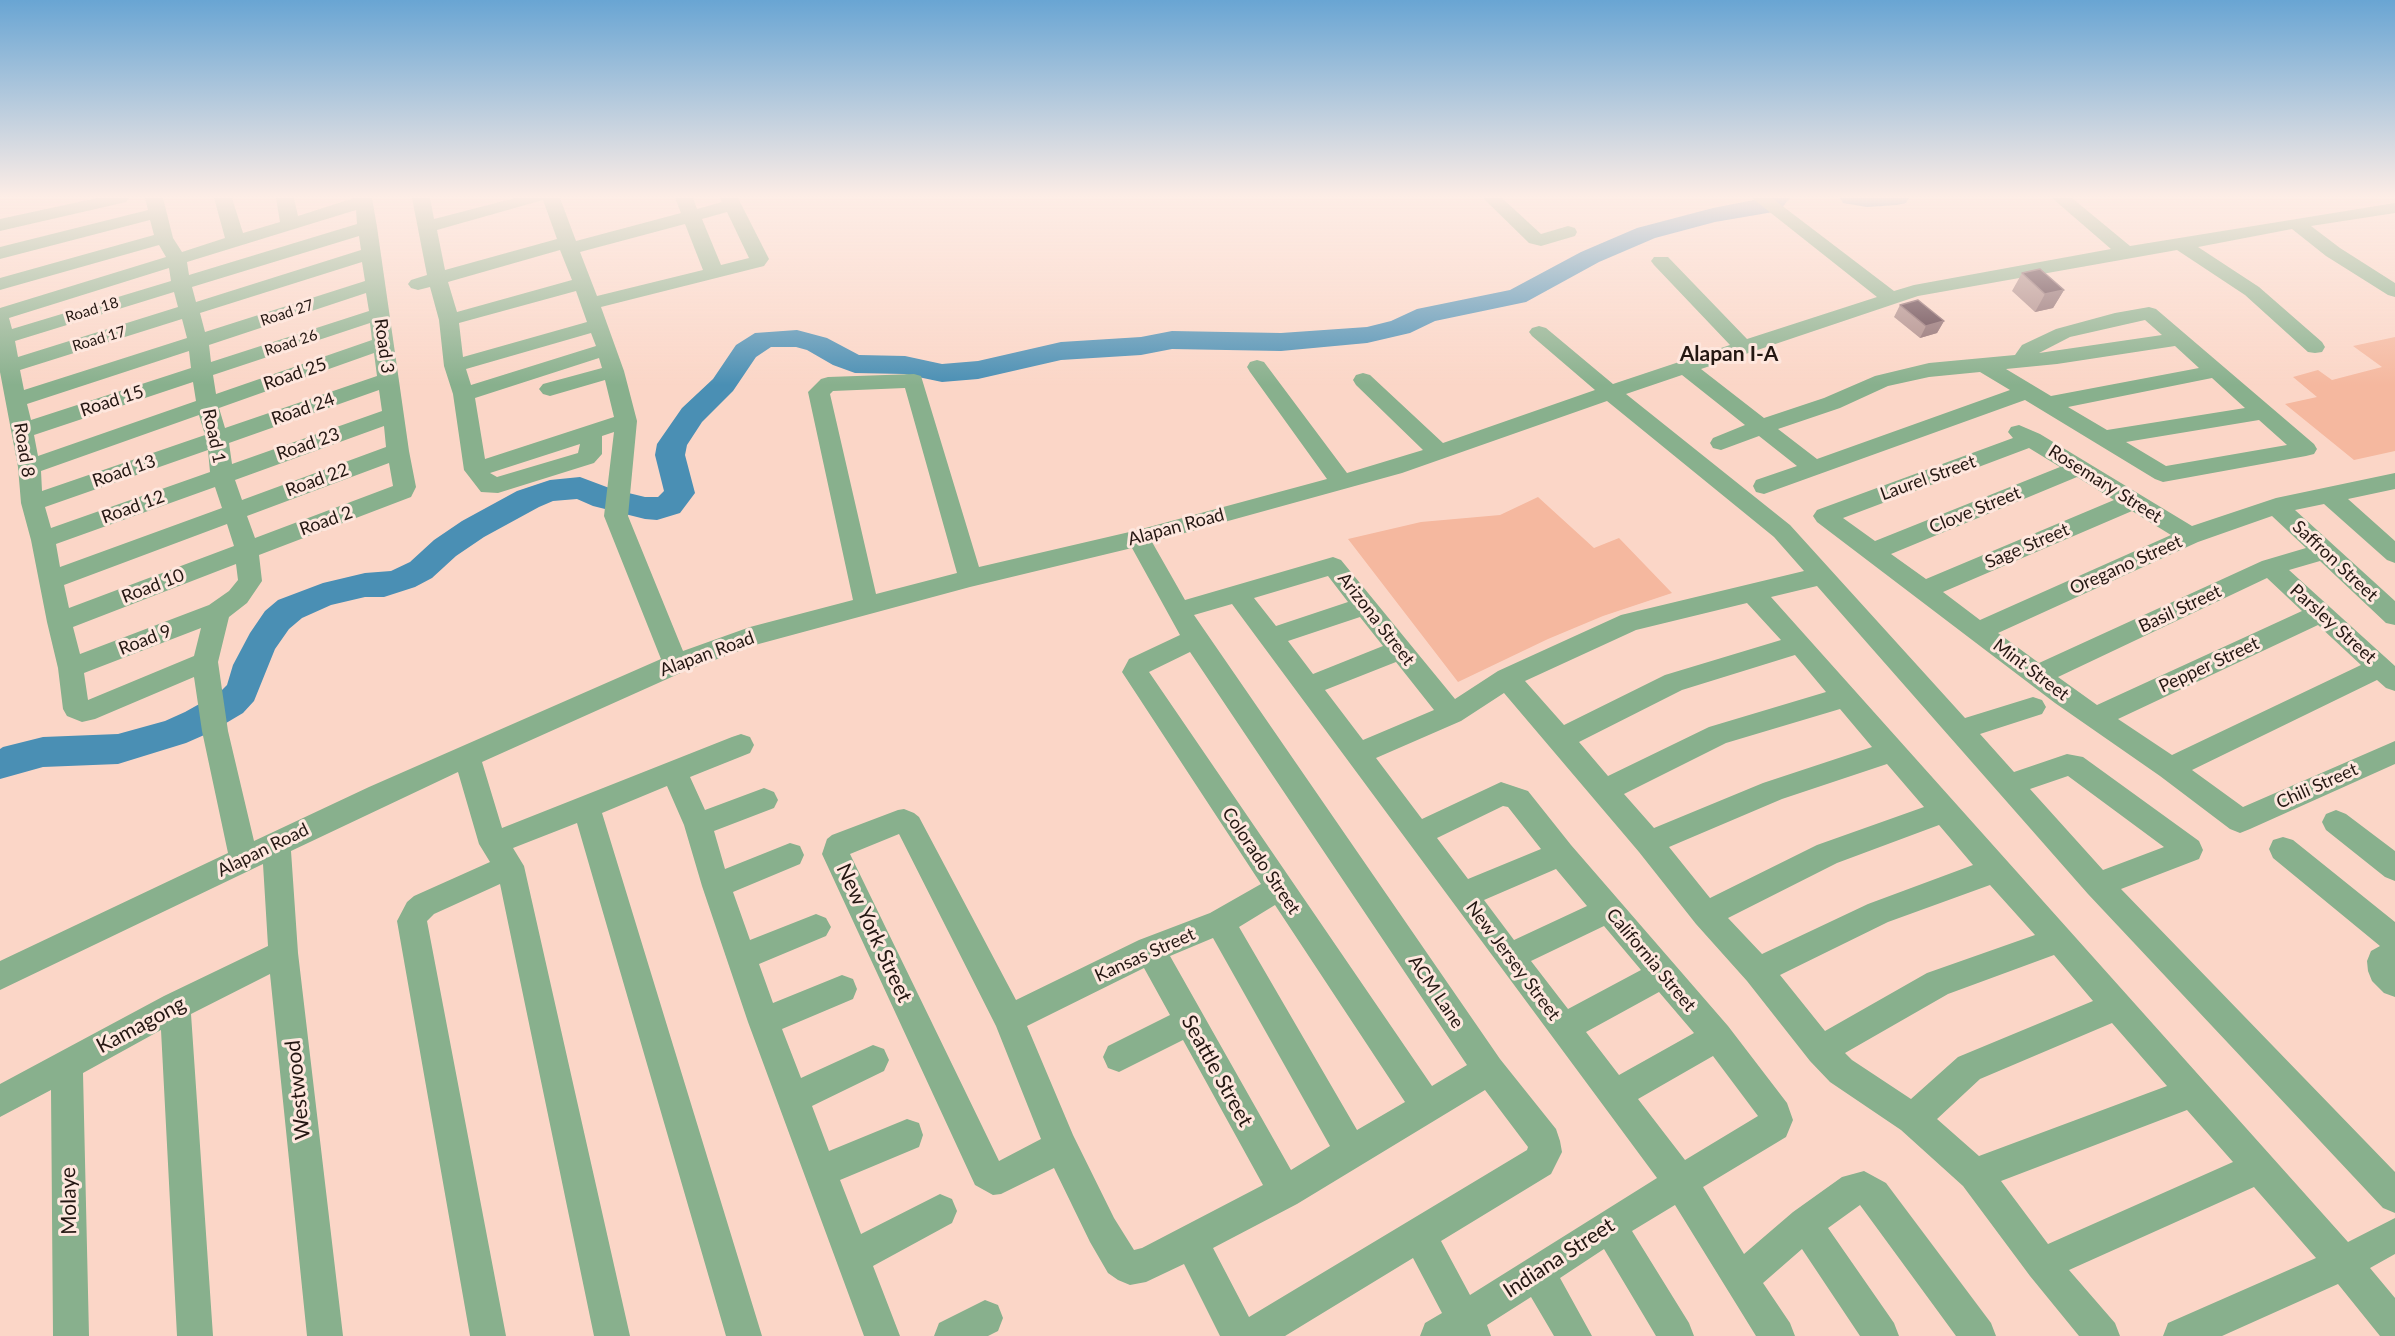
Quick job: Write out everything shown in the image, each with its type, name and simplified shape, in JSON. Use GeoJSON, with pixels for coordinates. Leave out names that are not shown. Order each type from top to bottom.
{"type":"FeatureCollection","features":[{"type":"Feature","properties":{"kind":"street"},"geometry":{"type":"LineString","coordinates":[[0,284],[84,260]]}},
{"type":"Feature","properties":{"kind":"street","name":"Road 3"},"geometry":{"type":"LineString","coordinates":[[0,314],[173,260]]}},
{"type":"Feature","properties":{"kind":"street","name":"Road 1"},"geometry":{"type":"LineString","coordinates":[[177,260],[181,283],[198,341],[207,404],[217,438],[222,474],[236,510],[247,550],[250,581],[238,597],[218,612]]}},
{"type":"Feature","properties":{"kind":"street","name":"Road 18"},"geometry":{"type":"LineString","coordinates":[[2,329],[181,283],[255,260]]}},
{"type":"Feature","properties":{"kind":"street","name":"Road 17"},"geometry":{"type":"LineString","coordinates":[[9,367],[351,260]]}},
{"type":"Feature","properties":{"kind":"street","name":"Road 3"},"geometry":{"type":"LineString","coordinates":[[372,260],[405,487],[403,490]]}},
{"type":"Feature","properties":{"kind":"street"},"geometry":{"type":"LineString","coordinates":[[427,260],[427,281],[449,320],[454,366],[464,394],[475,470],[489,486],[586,458],[591,454],[591,434],[626,421]]}},
{"type":"Feature","properties":{"kind":"street"},"geometry":{"type":"LineString","coordinates":[[427,281],[508,260]]}},
{"type":"Feature","properties":{"kind":"street"},"geometry":{"type":"LineString","coordinates":[[573,260],[607,349],[626,421],[616,516],[676,664]]}},
{"type":"Feature","properties":{"kind":"street"},"geometry":{"type":"LineString","coordinates":[[709,260],[714,273]]}},
{"type":"Feature","properties":{"kind":"street"},"geometry":{"type":"LineString","coordinates":[[590,304],[754,264],[758,260]]}},
{"type":"Feature","properties":{"kind":"street"},"geometry":{"type":"LineString","coordinates":[[1842,260],[1891,298]]}},
{"type":"Feature","properties":{"kind":"street","name":"Alapan Road"},"geometry":{"type":"LineString","coordinates":[[0,976],[276,843],[467,756],[676,664],[750,638],[970,578],[1138,538],[1342,483],[1914,291],[2081,260]]}},
{"type":"Feature","properties":{"kind":"street"},"geometry":{"type":"LineString","coordinates":[[2205,260],[2253,291],[2315,347]]}},
{"type":"Feature","properties":{"kind":"street"},"geometry":{"type":"LineString","coordinates":[[2350,260],[2395,291]]}},
{"type":"Feature","properties":{"kind":"street"},"geometry":{"type":"LineString","coordinates":[[1661,261],[1743,348]]}},
{"type":"Feature","properties":{"kind":"street"},"geometry":{"type":"LineString","coordinates":[[449,320],[581,283]]}},
{"type":"Feature","properties":{"kind":"street","name":"Road 27"},"geometry":{"type":"LineString","coordinates":[[16,400],[375,284]]}},
{"type":"Feature","properties":{"kind":"street"},"geometry":{"type":"LineString","coordinates":[[1985,366],[2163,474],[2306,449],[2149,313],[2115,319],[2063,333],[2030,350],[2022,361]]}},
{"type":"Feature","properties":{"kind":"street","name":"Road 26"},"geometry":{"type":"LineString","coordinates":[[203,371],[379,314]]}},
{"type":"Feature","properties":{"kind":"street"},"geometry":{"type":"LineString","coordinates":[[454,366],[597,325]]}},
{"type":"Feature","properties":{"kind":"street","name":"Road 8"},"geometry":{"type":"LineString","coordinates":[[2,329],[29,467],[32,503],[43,540],[58,622],[71,668],[76,709],[82,712],[95,709],[205,662]]}},
{"type":"Feature","properties":{"kind":"street"},"geometry":{"type":"LineString","coordinates":[[1539,332],[1782,531],[2098,885],[2395,1197]]}},
{"type":"Feature","properties":{"kind":"street"},"geometry":{"type":"LineString","coordinates":[[1720,443],[1832,403],[1882,381],[1929,370],[2057,358],[2179,339]]}},
{"type":"Feature","properties":{"kind":"street","name":"Road 25"},"geometry":{"type":"LineString","coordinates":[[29,467],[383,344]]}},
{"type":"Feature","properties":{"kind":"street"},"geometry":{"type":"LineString","coordinates":[[464,394],[607,349]]}},
{"type":"Feature","properties":{"kind":"street"},"geometry":{"type":"LineString","coordinates":[[1257,367],[1342,483]]}},
{"type":"Feature","properties":{"kind":"street"},"geometry":{"type":"LineString","coordinates":[[1685,367],[1814,468]]}},
{"type":"Feature","properties":{"kind":"street","name":"Road 15"},"geometry":{"type":"LineString","coordinates":[[21,431],[203,371]]}},
{"type":"Feature","properties":{"kind":"street"},"geometry":{"type":"LineString","coordinates":[[550,389],[614,371]]}},
{"type":"Feature","properties":{"kind":"street"},"geometry":{"type":"LineString","coordinates":[[2047,404],[2216,371]]}},
{"type":"Feature","properties":{"kind":"street","name":"Road 24"},"geometry":{"type":"LineString","coordinates":[[217,438],[388,380]]}},
{"type":"Feature","properties":{"kind":"street"},"geometry":{"type":"LineString","coordinates":[[1363,380],[1439,452]]}},
{"type":"Feature","properties":{"kind":"street"},"geometry":{"type":"LineString","coordinates":[[866,606],[819,392],[828,384],[914,381],[970,578]]}},
{"type":"Feature","properties":{"kind":"street"},"geometry":{"type":"LineString","coordinates":[[1764,486],[2026,392]]}},
{"type":"Feature","properties":{"kind":"street"},"geometry":{"type":"LineString","coordinates":[[2103,438],[2262,412]]}},
{"type":"Feature","properties":{"kind":"street","name":"Road 23"},"geometry":{"type":"LineString","coordinates":[[222,474],[393,415]]}},
{"type":"Feature","properties":{"kind":"street","name":"Rosemary Street"},"geometry":{"type":"LineString","coordinates":[[2026,436],[2190,536]]}},
{"type":"Feature","properties":{"kind":"street","name":"Laurel Street"},"geometry":{"type":"LineString","coordinates":[[1825,516],[2026,436]]}},
{"type":"Feature","properties":{"kind":"street","name":"Road 13"},"geometry":{"type":"LineString","coordinates":[[32,503],[217,438]]}},
{"type":"Feature","properties":{"kind":"street","name":"Road 22"},"geometry":{"type":"LineString","coordinates":[[236,510],[398,451]]}},
{"type":"Feature","properties":{"kind":"street","name":"Clove Street"},"geometry":{"type":"LineString","coordinates":[[1872,552],[2078,468]]}},
{"type":"Feature","properties":{"kind":"street","name":"Road 12"},"geometry":{"type":"LineString","coordinates":[[43,540],[222,474]]}},
{"type":"Feature","properties":{"kind":"street"},"geometry":{"type":"LineString","coordinates":[[2386,483],[2395,500]]}},
{"type":"Feature","properties":{"kind":"street","name":"Oregano Street"},"geometry":{"type":"LineString","coordinates":[[1979,631],[2190,536],[2276,506],[2386,483]]}},
{"type":"Feature","properties":{"kind":"street","name":"Road 2"},"geometry":{"type":"LineString","coordinates":[[247,550],[403,490]]}},
{"type":"Feature","properties":{"kind":"street"},"geometry":{"type":"LineString","coordinates":[[2330,496],[2395,554]]}},
{"type":"Feature","properties":{"kind":"street","name":"Sage Street"},"geometry":{"type":"LineString","coordinates":[[1923,591],[2132,501]]}},
{"type":"Feature","properties":{"kind":"street","name":"Saffron Street"},"geometry":{"type":"LineString","coordinates":[[2276,506],[2395,616]]}},
{"type":"Feature","properties":{"kind":"street"},"geometry":{"type":"LineString","coordinates":[[51,580],[236,510]]}},
{"type":"Feature","properties":{"kind":"street","name":"Mint Street"},"geometry":{"type":"LineString","coordinates":[[1825,516],[1923,591],[2240,821]]}},
{"type":"Feature","properties":{"kind":"street","name":"ACM Lane"},"geometry":{"type":"LineString","coordinates":[[1138,538],[1195,639],[1490,1070],[1544,1142],[1545,1152],[1539,1162],[1251,1336]]}},
{"type":"Feature","properties":{"kind":"street","name":"Road 10"},"geometry":{"type":"LineString","coordinates":[[58,622],[247,550]]}},
{"type":"Feature","properties":{"kind":"street","name":"Basil Street"},"geometry":{"type":"LineString","coordinates":[[2038,675],[2270,567],[2325,551]]}},
{"type":"Feature","properties":{"kind":"street","name":"Arizona Street"},"geometry":{"type":"LineString","coordinates":[[1178,611],[1333,566],[1452,714]]}},
{"type":"Feature","properties":{"kind":"street","name":"Parsley Street"},"geometry":{"type":"LineString","coordinates":[[2270,567],[2388,674]]}},
{"type":"Feature","properties":{"kind":"street"},"geometry":{"type":"LineString","coordinates":[[1358,754],[1452,714],[1507,678],[1630,622],[1821,576]]}},
{"type":"Feature","properties":{"kind":"street"},"geometry":{"type":"LineString","coordinates":[[1752,593],[1800,644],[1995,870],[2344,1264],[2395,1326]]}},
{"type":"Feature","properties":{"kind":"street","name":"New Jersey Street"},"geometry":{"type":"LineString","coordinates":[[1237,594],[1681,1182],[1777,1336]]}},
{"type":"Feature","properties":{"kind":"street"},"geometry":{"type":"LineString","coordinates":[[1271,637],[1364,606]]}},
{"type":"Feature","properties":{"kind":"street"},"geometry":{"type":"LineString","coordinates":[[218,612],[205,662],[215,731],[243,859]]}},
{"type":"Feature","properties":{"kind":"street","name":"Road 9"},"geometry":{"type":"LineString","coordinates":[[71,668],[218,612]]}},
{"type":"Feature","properties":{"kind":"street","name":"Pepper Street"},"geometry":{"type":"LineString","coordinates":[[2096,717],[2321,613]]}},
{"type":"Feature","properties":{"kind":"street","name":"Colorado Street"},"geometry":{"type":"LineString","coordinates":[[1195,639],[1138,666],[1135,672],[1427,1107]]}},
{"type":"Feature","properties":{"kind":"street"},"geometry":{"type":"LineString","coordinates":[[1561,739],[1674,682],[1800,644]]}},
{"type":"Feature","properties":{"kind":"street"},"geometry":{"type":"LineString","coordinates":[[1307,687],[1400,650]]}},
{"type":"Feature","properties":{"kind":"street"},"geometry":{"type":"LineString","coordinates":[[2170,768],[2388,674]]}},
{"type":"Feature","properties":{"kind":"street"},"geometry":{"type":"LineString","coordinates":[[1507,678],[1649,843],[1706,915],[1758,971],[1821,1050],[1841,1071],[1913,1119],[1975,1174],[2042,1264],[2102,1336]]}},
{"type":"Feature","properties":{"kind":"street"},"geometry":{"type":"LineString","coordinates":[[1604,791],[1718,735],[1846,697]]}},
{"type":"Feature","properties":{"kind":"street"},"geometry":{"type":"LineString","coordinates":[[1960,730],[2033,707]]}},
{"type":"Feature","properties":{"kind":"street"},"geometry":{"type":"LineString","coordinates":[[488,1336],[412,921],[417,911],[424,905],[502,855],[587,808],[741,746]]}},
{"type":"Feature","properties":{"kind":"street"},"geometry":{"type":"LineString","coordinates":[[1649,843],[1773,791],[1892,751]]}},
{"type":"Feature","properties":{"kind":"street","name":"Chili Street"},"geometry":{"type":"LineString","coordinates":[[2240,821],[2395,752]]}},
{"type":"Feature","properties":{"kind":"street"},"geometry":{"type":"LineString","coordinates":[[467,756],[502,855],[612,1336]]}},
{"type":"Feature","properties":{"kind":"street"},"geometry":{"type":"LineString","coordinates":[[2010,785],[2067,765],[2073,765],[2189,850],[2098,885]]}},
{"type":"Feature","properties":{"kind":"street"},"geometry":{"type":"LineString","coordinates":[[674,772],[698,825],[716,886],[764,1022],[882,1336]]}},
{"type":"Feature","properties":{"kind":"street","name":"California Street"},"geometry":{"type":"LineString","coordinates":[[1418,834],[1501,794],[1518,799],[1561,854],[1717,1037],[1776,1114],[1777,1120],[1774,1125],[1681,1182]]}},
{"type":"Feature","properties":{"kind":"street"},"geometry":{"type":"LineString","coordinates":[[698,825],[764,800]]}},
{"type":"Feature","properties":{"kind":"street"},"geometry":{"type":"LineString","coordinates":[[587,808],[744,1336]]}},
{"type":"Feature","properties":{"kind":"street"},"geometry":{"type":"LineString","coordinates":[[1706,915],[1827,854],[1945,811]]}},
{"type":"Feature","properties":{"kind":"street","name":"New York Street"},"geometry":{"type":"LineString","coordinates":[[1061,1147],[1001,1178],[993,1178],[987,1173],[836,854],[837,848],[898,822],[904,821],[909,825],[1009,1019],[1061,1147],[1120,1261],[1130,1268],[1146,1264],[1191,1241]]}},
{"type":"Feature","properties":{"kind":"street"},"geometry":{"type":"LineString","coordinates":[[2336,822],[2395,868]]}},
{"type":"Feature","properties":{"kind":"street","name":"Westwood"},"geometry":{"type":"LineString","coordinates":[[276,843],[283,953],[325,1336]]}},
{"type":"Feature","properties":{"kind":"street"},"geometry":{"type":"LineString","coordinates":[[2283,849],[2395,940]]}},
{"type":"Feature","properties":{"kind":"street"},"geometry":{"type":"LineString","coordinates":[[1463,895],[1561,854]]}},
{"type":"Feature","properties":{"kind":"street"},"geometry":{"type":"LineString","coordinates":[[716,886],[790,855]]}},
{"type":"Feature","properties":{"kind":"street"},"geometry":{"type":"LineString","coordinates":[[1758,971],[1878,913],[1995,870]]}},
{"type":"Feature","properties":{"kind":"street","name":"Kansas Street"},"geometry":{"type":"LineString","coordinates":[[1009,1019],[1150,950],[1220,922],[1280,888]]}},
{"type":"Feature","properties":{"kind":"street"},"geometry":{"type":"LineString","coordinates":[[1509,957],[1608,909]]}},
{"type":"Feature","properties":{"kind":"street"},"geometry":{"type":"LineString","coordinates":[[1220,922],[1351,1151]]}},
{"type":"Feature","properties":{"kind":"street"},"geometry":{"type":"LineString","coordinates":[[742,957],[816,927]]}},
{"type":"Feature","properties":{"kind":"street"},"geometry":{"type":"LineString","coordinates":[[1821,1050],[1938,983],[2059,940]]}},
{"type":"Feature","properties":{"kind":"street","name":"Seattle Street"},"geometry":{"type":"LineString","coordinates":[[1150,950],[1285,1192]]}},
{"type":"Feature","properties":{"kind":"street"},"geometry":{"type":"LineString","coordinates":[[2395,952],[2382,961],[2383,971],[2395,983]]}},
{"type":"Feature","properties":{"kind":"street","name":"Kamagong"},"geometry":{"type":"LineString","coordinates":[[0,1101],[175,1006],[283,953]]}},
{"type":"Feature","properties":{"kind":"street"},"geometry":{"type":"LineString","coordinates":[[1564,1028],[1663,974]]}},
{"type":"Feature","properties":{"kind":"street"},"geometry":{"type":"LineString","coordinates":[[764,1022],[842,988]]}},
{"type":"Feature","properties":{"kind":"street"},"geometry":{"type":"LineString","coordinates":[[175,1006],[195,1336]]}},
{"type":"Feature","properties":{"kind":"street"},"geometry":{"type":"LineString","coordinates":[[1913,1119],[1969,1068],[2116,1006]]}},
{"type":"Feature","properties":{"kind":"street"},"geometry":{"type":"LineString","coordinates":[[1119,1057],[1190,1021]]}},
{"type":"Feature","properties":{"kind":"street"},"geometry":{"type":"LineString","coordinates":[[1614,1095],[1717,1037]]}},
{"type":"Feature","properties":{"kind":"street"},"geometry":{"type":"LineString","coordinates":[[793,1098],[873,1060]]}},
{"type":"Feature","properties":{"kind":"street","name":"Molaye"},"geometry":{"type":"LineString","coordinates":[[67,1065],[71,1336]]}},
{"type":"Feature","properties":{"kind":"street"},"geometry":{"type":"LineString","coordinates":[[1239,1336],[1191,1241],[1285,1192],[1490,1070]]}},
{"type":"Feature","properties":{"kind":"street"},"geometry":{"type":"LineString","coordinates":[[1975,1174],[2193,1092]]}},
{"type":"Feature","properties":{"kind":"street"},"geometry":{"type":"LineString","coordinates":[[820,1172],[907,1135]]}},
{"type":"Feature","properties":{"kind":"street"},"geometry":{"type":"LineString","coordinates":[[2042,1264],[2259,1168]]}},
{"type":"Feature","properties":{"kind":"street","name":"Indiana Street"},"geometry":{"type":"LineString","coordinates":[[1459,1330],[1537,1273],[1681,1182]]}},
{"type":"Feature","properties":{"kind":"street"},"geometry":{"type":"LineString","coordinates":[[1740,1280],[1804,1224],[1854,1189],[1864,1188],[1874,1195],[1978,1336]]}},
{"type":"Feature","properties":{"kind":"street"},"geometry":{"type":"LineString","coordinates":[[852,1258],[940,1211]]}},
{"type":"Feature","properties":{"kind":"street"},"geometry":{"type":"LineString","coordinates":[[1804,1224],[1881,1336]]}},
{"type":"Feature","properties":{"kind":"street"},"geometry":{"type":"LineString","coordinates":[[1609,1226],[1676,1336]]}},
{"type":"Feature","properties":{"kind":"street"},"geometry":{"type":"LineString","coordinates":[[1419,1234],[1459,1330]]}},
{"type":"Feature","properties":{"kind":"street"},"geometry":{"type":"LineString","coordinates":[[2181,1336],[2344,1264],[2395,1235]]}},
{"type":"Feature","properties":{"kind":"street"},"geometry":{"type":"LineString","coordinates":[[1537,1273],[1574,1336]]}},
{"type":"Feature","properties":{"kind":"street"},"geometry":{"type":"LineString","coordinates":[[952,1336],[985,1318]]}},
{"type":"Feature","properties":{"kind":"shaded area"},"geometry":{"type":"Polygon","coordinates":[[[2395,337],[2395,451],[2354,460],[2285,404],[2317,397],[2293,377],[2318,370],[2332,380],[2382,367],[2353,346],[2395,337]]]}},
{"type":"Feature","properties":{"kind":"shaded area"},"geometry":{"type":"Polygon","coordinates":[[[1538,497],[1594,548],[1619,538],[1672,593],[1603,616],[1548,639],[1458,682],[1348,539],[1421,522],[1500,515],[1538,497]]]}},
{"type":"Feature","properties":{"kind":"building"},"geometry":{"type":"Polygon","coordinates":[[[2040,269],[2064,290],[2045,294],[2022,273],[2040,269]]]}},
{"type":"Feature","properties":{"kind":"building"},"geometry":{"type":"Polygon","coordinates":[[[1918,300],[1944,321],[1926,326],[1900,305],[1918,300]]]}},
{"type":"Feature","properties":{"kind":"waterway"},"geometry":{"type":"LineString","coordinates":[[0,764],[43,752],[118,749],[173,733],[198,722],[231,703],[242,691],[250,665],[262,642],[277,620],[290,609],[323,595],[365,585],[384,585],[403,579],[421,570],[445,548],[473,529],[528,499],[550,491],[580,488],[604,498],[645,508],[657,509],[669,505],[680,493],[670,455],[672,444],[692,415],[723,385],[746,351],[765,339],[797,338],[817,344],[855,364],[905,365],[942,373],[978,370],[1061,351],[1141,346],[1172,340],[1281,342],[1367,335],[1400,327],[1427,315],[1517,296],[1584,260]]}},
{"type":"Feature","properties":{"kind":"district","name":"Alapan I-A"},"geometry":{"type":"Point","coordinates":[1729,354]}}]}
